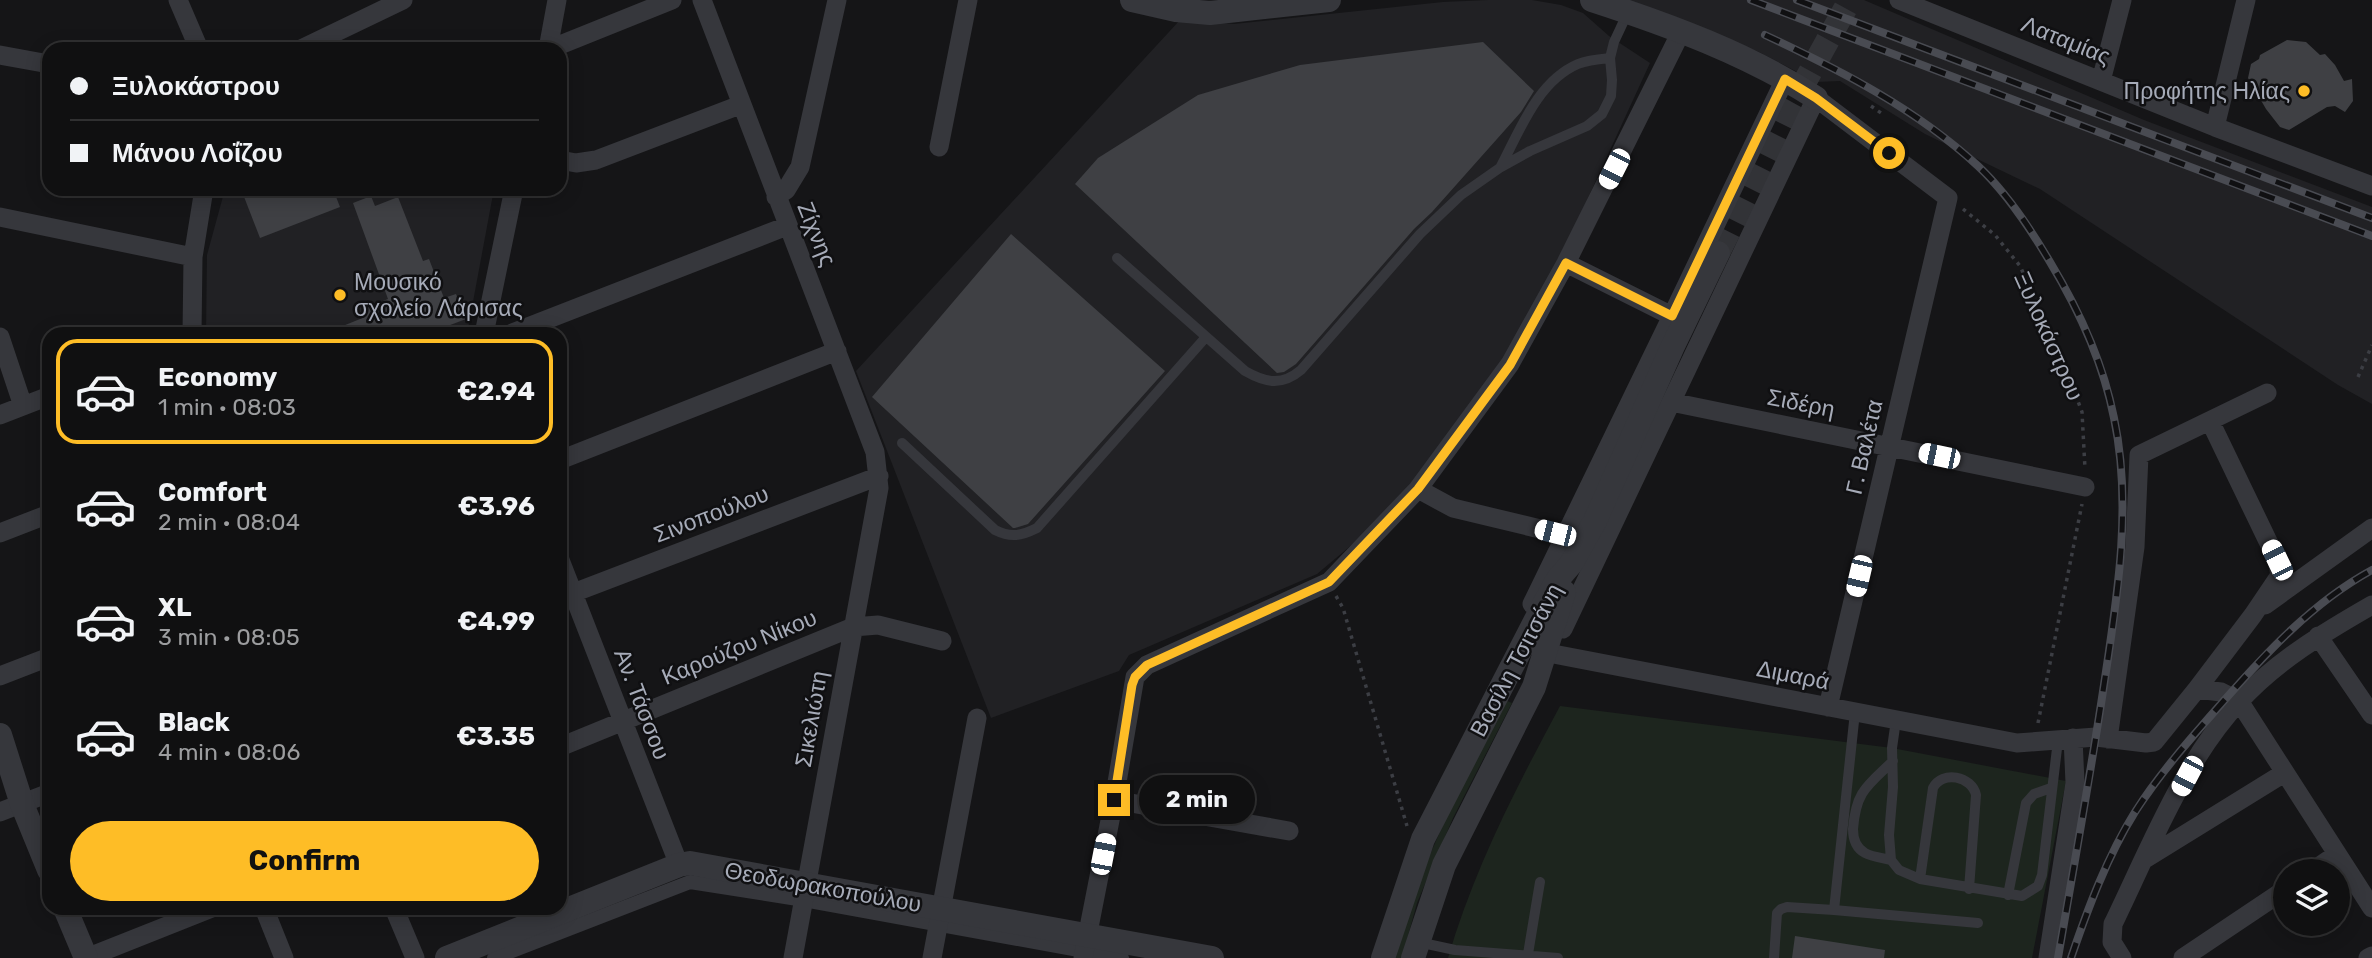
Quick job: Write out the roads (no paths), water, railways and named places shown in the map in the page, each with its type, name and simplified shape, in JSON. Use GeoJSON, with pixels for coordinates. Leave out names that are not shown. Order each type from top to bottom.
{"type":"FeatureCollection","features":[{"type":"Feature","properties":{"kind":"street"},"geometry":{"type":"LineString","coordinates":[[178,0],[196,42]]}},
{"type":"Feature","properties":{"kind":"street"},"geometry":{"type":"LineString","coordinates":[[316,42],[403,0]]}},
{"type":"Feature","properties":{"kind":"street"},"geometry":{"type":"LineString","coordinates":[[550,42],[557,0]]}},
{"type":"Feature","properties":{"kind":"street"},"geometry":{"type":"LineString","coordinates":[[567,42],[672,0]]}},
{"type":"Feature","properties":{"kind":"street","name":"Ζίχνης"},"geometry":{"type":"LineString","coordinates":[[702,0],[740,105],[876,453],[879,482]]}},
{"type":"Feature","properties":{"kind":"street"},"geometry":{"type":"LineString","coordinates":[[776,197],[786,190],[800,167],[837,0]]}},
{"type":"Feature","properties":{"kind":"street"},"geometry":{"type":"LineString","coordinates":[[939,147],[968,0]]}},
{"type":"Feature","properties":{"kind":"street"},"geometry":{"type":"LineString","coordinates":[[1132,0],[1176,10],[1210,13],[1329,0]]}},
{"type":"Feature","properties":{"kind":"street"},"geometry":{"type":"LineString","coordinates":[[1592,0],[1681,32],[1785,79],[1816,98]]}},
{"type":"Feature","properties":{"kind":"street","name":"Λαταμίας"},"geometry":{"type":"LineString","coordinates":[[1899,0],[2215,127],[2372,186]]}},
{"type":"Feature","properties":{"kind":"street"},"geometry":{"type":"LineString","coordinates":[[2101,81],[2122,0]]}},
{"type":"Feature","properties":{"kind":"street"},"geometry":{"type":"LineString","coordinates":[[2215,127],[2246,0]]}},
{"type":"Feature","properties":{"kind":"street"},"geometry":{"type":"LineString","coordinates":[[1122,958],[1084,948],[1114,800],[1132,685],[1140,670],[1329,582],[1418,489],[1510,365],[1566,263],[1681,32]]}},
{"type":"Feature","properties":{"kind":"street"},"geometry":{"type":"LineString","coordinates":[[0,55],[42,63]]}},
{"type":"Feature","properties":{"kind":"street"},"geometry":{"type":"LineString","coordinates":[[1540,649],[1529,610],[1785,79]]}},
{"type":"Feature","properties":{"kind":"street","name":"Γ. Βαλέτα"},"geometry":{"type":"LineString","coordinates":[[1816,98],[1948,198],[1828,707]]}},
{"type":"Feature","properties":{"kind":"street","name":"Βασίλη Τσιτσάνη"},"geometry":{"type":"LineString","coordinates":[[1382,958],[1423,839],[1540,649],[1566,619],[1816,98]]}},
{"type":"Feature","properties":{"kind":"street"},"geometry":{"type":"LineString","coordinates":[[567,161],[582,163],[596,160],[740,105]]}},
{"type":"Feature","properties":{"kind":"street"},"geometry":{"type":"LineString","coordinates":[[192,327],[193,257],[203,196]]}},
{"type":"Feature","properties":{"kind":"street"},"geometry":{"type":"LineString","coordinates":[[485,327],[513,196]]}},
{"type":"Feature","properties":{"kind":"street"},"geometry":{"type":"LineString","coordinates":[[0,217],[193,257]]}},
{"type":"Feature","properties":{"kind":"street"},"geometry":{"type":"LineString","coordinates":[[528,327],[787,226]]}},
{"type":"Feature","properties":{"kind":"street","name":"Βασίλη Τσιτσάνη"},"geometry":{"type":"LineString","coordinates":[[1415,950],[1444,864],[1534,687],[1540,649],[1558,579],[1571,564],[1595,521],[1672,348],[1718,253]]}},
{"type":"Feature","properties":{"kind":"street"},"geometry":{"type":"LineString","coordinates":[[1566,263],[1672,316]]}},
{"type":"Feature","properties":{"kind":"street"},"geometry":{"type":"LineString","coordinates":[[0,337],[23,406]]}},
{"type":"Feature","properties":{"kind":"street"},"geometry":{"type":"LineString","coordinates":[[567,457],[837,351]]}},
{"type":"Feature","properties":{"kind":"street"},"geometry":{"type":"LineString","coordinates":[[2108,738],[2135,547],[2139,455],[2267,393]]}},
{"type":"Feature","properties":{"kind":"street"},"geometry":{"type":"LineString","coordinates":[[0,415],[42,399]]}},
{"type":"Feature","properties":{"kind":"street","name":"Σιδέρη"},"geometry":{"type":"LineString","coordinates":[[1671,402],[2085,487]]}},
{"type":"Feature","properties":{"kind":"street"},"geometry":{"type":"LineString","coordinates":[[2210,421],[2277,560],[2280,575],[2197,689],[2221,692],[2239,701],[2372,908]]}},
{"type":"Feature","properties":{"kind":"street","name":"Σινοπούλου"},"geometry":{"type":"LineString","coordinates":[[567,595],[879,482]]}},
{"type":"Feature","properties":{"kind":"street","name":"Σικελιώτη"},"geometry":{"type":"LineString","coordinates":[[793,958],[879,482]]}},
{"type":"Feature","properties":{"kind":"street"},"geometry":{"type":"LineString","coordinates":[[1418,489],[1452,508],[1564,535]]}},
{"type":"Feature","properties":{"kind":"street"},"geometry":{"type":"LineString","coordinates":[[0,533],[42,517]]}},
{"type":"Feature","properties":{"kind":"street"},"geometry":{"type":"LineString","coordinates":[[2253,615],[2372,528]]}},
{"type":"Feature","properties":{"kind":"street","name":"Αν. Τάσσου"},"geometry":{"type":"LineString","coordinates":[[567,597],[622,722],[679,865]]}},
{"type":"Feature","properties":{"kind":"street"},"geometry":{"type":"LineString","coordinates":[[2117,950],[2113,924],[2199,752],[2239,701],[2318,636],[2372,605]]}},
{"type":"Feature","properties":{"kind":"street","name":"Καρούζου Νίκου"},"geometry":{"type":"LineString","coordinates":[[567,744],[853,627],[878,625],[942,641]]}},
{"type":"Feature","properties":{"kind":"street"},"geometry":{"type":"LineString","coordinates":[[2318,636],[2372,715]]}},
{"type":"Feature","properties":{"kind":"street","name":"Διμαρά"},"geometry":{"type":"LineString","coordinates":[[1540,649],[1994,740],[2034,743],[2108,738],[2154,742],[2197,689]]}},
{"type":"Feature","properties":{"kind":"street"},"geometry":{"type":"LineString","coordinates":[[0,676],[42,660]]}},
{"type":"Feature","properties":{"kind":"street"},"geometry":{"type":"LineString","coordinates":[[932,958],[977,718]]}},
{"type":"Feature","properties":{"kind":"street"},"geometry":{"type":"LineString","coordinates":[[0,735],[11,808],[42,859]]}},
{"type":"Feature","properties":{"kind":"street"},"geometry":{"type":"LineString","coordinates":[[2048,958],[2075,783],[2065,739]]}},
{"type":"Feature","properties":{"kind":"street"},"geometry":{"type":"LineString","coordinates":[[2144,859],[2284,773]]}},
{"type":"Feature","properties":{"kind":"street"},"geometry":{"type":"LineString","coordinates":[[11,808],[42,796]]}},
{"type":"Feature","properties":{"kind":"street"},"geometry":{"type":"LineString","coordinates":[[1114,800],[1289,831]]}},
{"type":"Feature","properties":{"kind":"street"},"geometry":{"type":"LineString","coordinates":[[2329,859],[2337,853]]}},
{"type":"Feature","properties":{"kind":"street","name":"Θεοδωρακοπούλου"},"geometry":{"type":"LineString","coordinates":[[567,910],[690,863],[805,892],[1084,948],[1212,958]]}},
{"type":"Feature","properties":{"kind":"street"},"geometry":{"type":"LineString","coordinates":[[494,958],[680,884],[690,882],[805,892]]}},
{"type":"Feature","properties":{"kind":"street"},"geometry":{"type":"LineString","coordinates":[[2183,958],[2273,898]]}},
{"type":"Feature","properties":{"kind":"street"},"geometry":{"type":"LineString","coordinates":[[68,915],[86,958],[191,915]]}},
{"type":"Feature","properties":{"kind":"street"},"geometry":{"type":"LineString","coordinates":[[267,915],[284,958]]}},
{"type":"Feature","properties":{"kind":"street"},"geometry":{"type":"LineString","coordinates":[[397,915],[415,958]]}},
{"type":"Feature","properties":{"kind":"street","name":"Θεοδωρακοπούλου"},"geometry":{"type":"LineString","coordinates":[[447,958],[554,915]]}},
{"type":"Feature","properties":{"kind":"lane"},"geometry":{"type":"LineString","coordinates":[[1117,258],[1245,371],[1259,379],[1274,382],[1289,379],[1301,370],[1420,234],[1461,195],[1501,167],[1587,126],[1602,114],[1611,96],[1610,58],[1614,42],[1629,12]]}},
{"type":"Feature","properties":{"kind":"lane"},"geometry":{"type":"LineString","coordinates":[[1501,167],[1544,90],[1562,72],[1581,63],[1610,58]]}},
{"type":"Feature","properties":{"kind":"lane"},"geometry":{"type":"LineString","coordinates":[[902,443],[995,530],[1009,537],[1023,535],[1037,528],[1206,337]]}},
{"type":"Feature","properties":{"kind":"lane"},"geometry":{"type":"LineString","coordinates":[[1834,911],[1855,712]]}},
{"type":"Feature","properties":{"kind":"lane"},"geometry":{"type":"LineString","coordinates":[[1896,720],[1892,748],[1889,835],[1891,860],[1899,870],[1920,879],[2021,897],[2038,886],[2042,875],[2051,788],[2065,739]]}},
{"type":"Feature","properties":{"kind":"lane"},"geometry":{"type":"LineString","coordinates":[[1891,860],[1865,853],[1857,846],[1853,835],[1855,808],[1859,797],[1893,761]]}},
{"type":"Feature","properties":{"kind":"lane"},"geometry":{"type":"LineString","coordinates":[[1920,879],[1933,788],[1936,782],[1946,777],[1968,780],[1973,784],[1976,795],[1969,889]]}},
{"type":"Feature","properties":{"kind":"lane"},"geometry":{"type":"LineString","coordinates":[[2007,895],[2026,803],[2034,794],[2051,788]]}},
{"type":"Feature","properties":{"kind":"lane"},"geometry":{"type":"LineString","coordinates":[[1528,954],[1540,882]]}},
{"type":"Feature","properties":{"kind":"lane"},"geometry":{"type":"LineString","coordinates":[[1774,958],[1777,913],[1787,907],[1978,923]]}},
{"type":"Feature","properties":{"kind":"lane"},"geometry":{"type":"LineString","coordinates":[[1415,950],[1528,954],[1558,958]]}},
{"type":"Feature","properties":{"kind":"tunnel"},"geometry":{"type":"LineString","coordinates":[[1718,253],[1792,105],[1850,0]]}},
{"type":"Feature","properties":{"kind":"railway"},"geometry":{"type":"LineString","coordinates":[[1751,0],[2372,236]]}},
{"type":"Feature","properties":{"kind":"railway"},"geometry":{"type":"LineString","coordinates":[[1797,0],[2372,218]]}},
{"type":"Feature","properties":{"kind":"railway"},"geometry":{"type":"LineString","coordinates":[[1765,35],[1850,77],[1904,109],[1954,145],[1989,176],[2026,224],[2061,280],[2089,337],[2103,377],[2119,450],[2122,483],[2121,548],[2100,713],[2058,958]]}},
{"type":"Feature","properties":{"kind":"railway"},"geometry":{"type":"LineString","coordinates":[[2071,958],[2107,865],[2135,812],[2165,770],[2238,685],[2291,630],[2330,597],[2372,570]]}},
{"type":"Feature","properties":{"kind":"place","name":"Προφήτης Ηλίας"},"geometry":{"type":"Point","coordinates":[2304,91]}},
{"type":"Feature","properties":{"kind":"place","name":"Μουσικό σχολείο Λάρισας"},"geometry":{"type":"Point","coordinates":[340,295]}}]}
